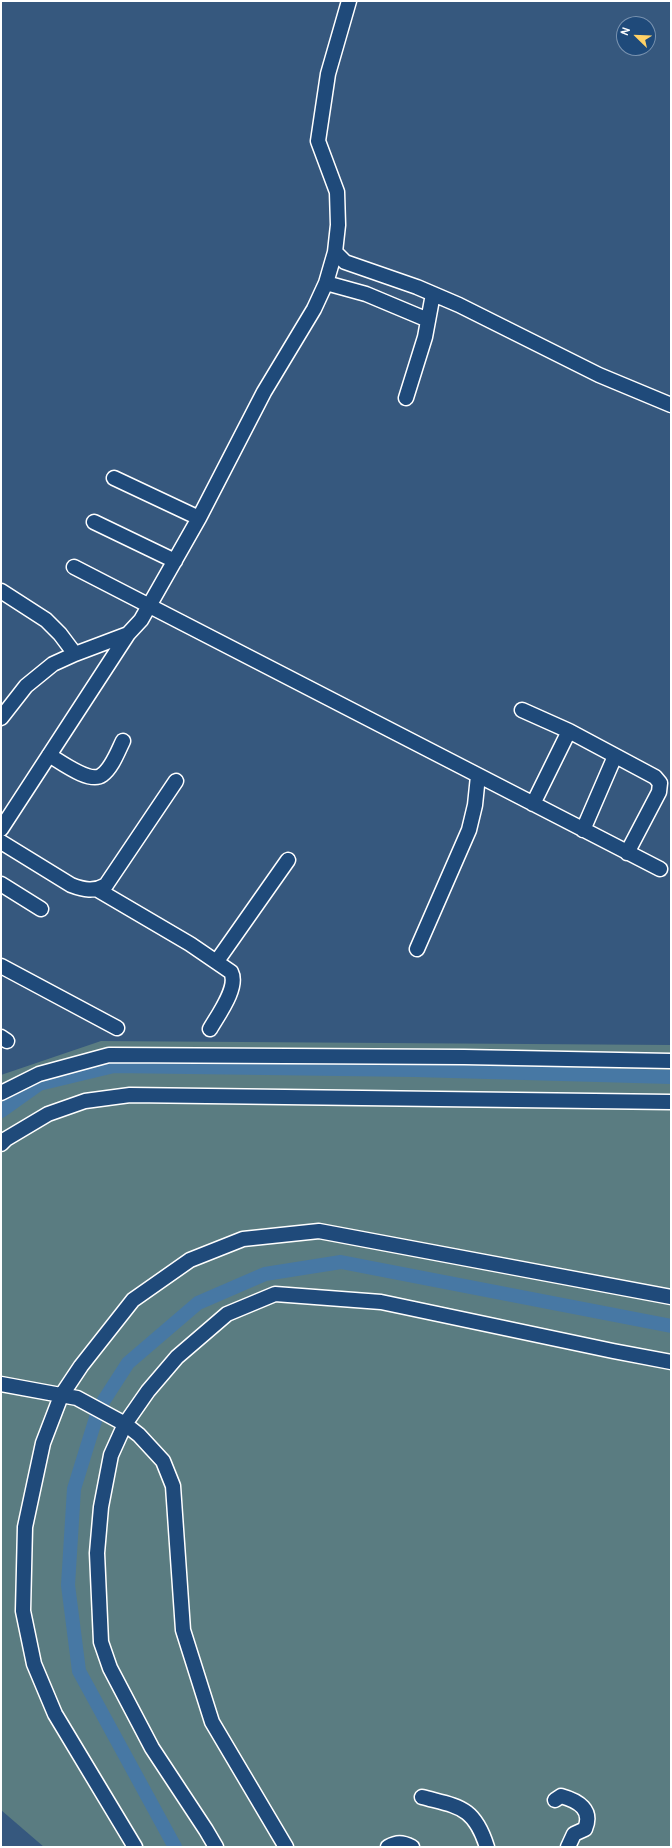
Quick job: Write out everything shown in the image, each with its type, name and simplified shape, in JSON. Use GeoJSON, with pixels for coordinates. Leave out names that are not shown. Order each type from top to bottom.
{"type":"FeatureCollection","features":[{"type":"Feature","properties":{"kind":"street"},"geometry":{"type":"LineString","coordinates":[[1,829],[128,634],[150,606],[199,518],[264,392],[314,309],[326,283],[335,252],[338,225],[337,192],[318,141],[328,74],[349,1]]}},
{"type":"Feature","properties":{"kind":"street"},"geometry":{"type":"LineString","coordinates":[[335,252],[345,262],[433,294],[523,336],[599,375],[671,405]]}},
{"type":"Feature","properties":{"kind":"street"},"geometry":{"type":"LineString","coordinates":[[326,283],[366,294],[428,320]]}},
{"type":"Feature","properties":{"kind":"street"},"geometry":{"type":"LineString","coordinates":[[406,398],[425,337],[433,294]]}},
{"type":"Feature","properties":{"kind":"street"},"geometry":{"type":"LineString","coordinates":[[114,478],[199,518]]}},
{"type":"Feature","properties":{"kind":"street"},"geometry":{"type":"LineString","coordinates":[[94,522],[175,561]]}},
{"type":"Feature","properties":{"kind":"street"},"geometry":{"type":"LineString","coordinates":[[74,567],[660,869]]}},
{"type":"Feature","properties":{"kind":"street"},"geometry":{"type":"LineString","coordinates":[[1,591],[46,620],[60,634],[75,654]]}},
{"type":"Feature","properties":{"kind":"street"},"geometry":{"type":"LineString","coordinates":[[1,718],[26,686],[53,664],[128,634]]}},
{"type":"Feature","properties":{"kind":"street"},"geometry":{"type":"LineString","coordinates":[[522,710],[569,731],[649,772],[660,783],[659,792],[627,853]]}},
{"type":"Feature","properties":{"kind":"street"},"geometry":{"type":"LineString","coordinates":[[533,804],[569,731]]}},
{"type":"Feature","properties":{"kind":"street"},"geometry":{"type":"LineString","coordinates":[[49,755],[83,775],[94,778],[102,775],[109,767],[123,741]]}},
{"type":"Feature","properties":{"kind":"street"},"geometry":{"type":"LineString","coordinates":[[583,830],[616,756]]}},
{"type":"Feature","properties":{"kind":"street"},"geometry":{"type":"LineString","coordinates":[[417,950],[468,830],[475,805],[478,776]]}},
{"type":"Feature","properties":{"kind":"street"},"geometry":{"type":"LineString","coordinates":[[98,890],[106,885],[176,782]]}},
{"type":"Feature","properties":{"kind":"street"},"geometry":{"type":"LineString","coordinates":[[1,842],[71,885],[81,889],[98,890],[217,961],[231,972],[233,982],[228,998],[210,1029]]}},
{"type":"Feature","properties":{"kind":"street"},"geometry":{"type":"LineString","coordinates":[[217,961],[288,860]]}},
{"type":"Feature","properties":{"kind":"street"},"geometry":{"type":"LineString","coordinates":[[1,884],[41,909]]}},
{"type":"Feature","properties":{"kind":"street"},"geometry":{"type":"LineString","coordinates":[[1,966],[117,1028]]}},
{"type":"Feature","properties":{"kind":"street"},"geometry":{"type":"LineString","coordinates":[[1,1092],[38,1074],[110,1055],[464,1057],[671,1061]]}},
{"type":"Feature","properties":{"kind":"street"},"geometry":{"type":"LineString","coordinates":[[1,1144],[6,1139],[48,1114],[85,1101],[130,1095],[671,1102]]}},
{"type":"Feature","properties":{"kind":"street"},"geometry":{"type":"LineString","coordinates":[[135,1847],[55,1714],[34,1664],[23,1611],[25,1527],[43,1443],[61,1396],[81,1366],[133,1300],[190,1260],[243,1239],[319,1231],[671,1297]]}},
{"type":"Feature","properties":{"kind":"street"},"geometry":{"type":"LineString","coordinates":[[216,1847],[152,1748],[110,1668],[101,1642],[97,1553],[101,1507],[111,1455],[121,1421],[177,1357],[227,1314],[275,1294],[381,1302],[671,1362]]}},
{"type":"Feature","properties":{"kind":"street"},"geometry":{"type":"LineString","coordinates":[[1,1384],[76,1398],[121,1421],[139,1435],[164,1461],[173,1486],[183,1630],[212,1722],[286,1847]]}},
{"type":"Feature","properties":{"kind":"street"},"geometry":{"type":"LineString","coordinates":[[555,1800],[561,1796],[572,1799],[583,1807],[587,1814],[588,1821],[585,1829],[574,1834],[568,1847]]}},
{"type":"Feature","properties":{"kind":"street"},"geometry":{"type":"LineString","coordinates":[[422,1797],[459,1807],[472,1816],[482,1833],[487,1847]]}},
{"type":"Feature","properties":{"kind":"street"},"geometry":{"type":"LineString","coordinates":[[388,1847],[396,1843],[404,1843],[412,1847]]}},
{"type":"Feature","properties":{"kind":"green space"},"geometry":{"type":"Polygon","coordinates":[[[101,1041],[671,1045],[671,1847],[44,1847],[1,1810],[1,1075],[101,1041]]]}},
{"type":"Feature","properties":{"kind":"waterway"},"geometry":{"type":"LineString","coordinates":[[1,1111],[39,1084],[114,1066],[415,1070],[671,1077]]}},
{"type":"Feature","properties":{"kind":"waterway"},"geometry":{"type":"LineString","coordinates":[[175,1847],[79,1671],[68,1585],[74,1489],[99,1408],[128,1363],[198,1303],[265,1274],[341,1262],[671,1326]]}}]}
